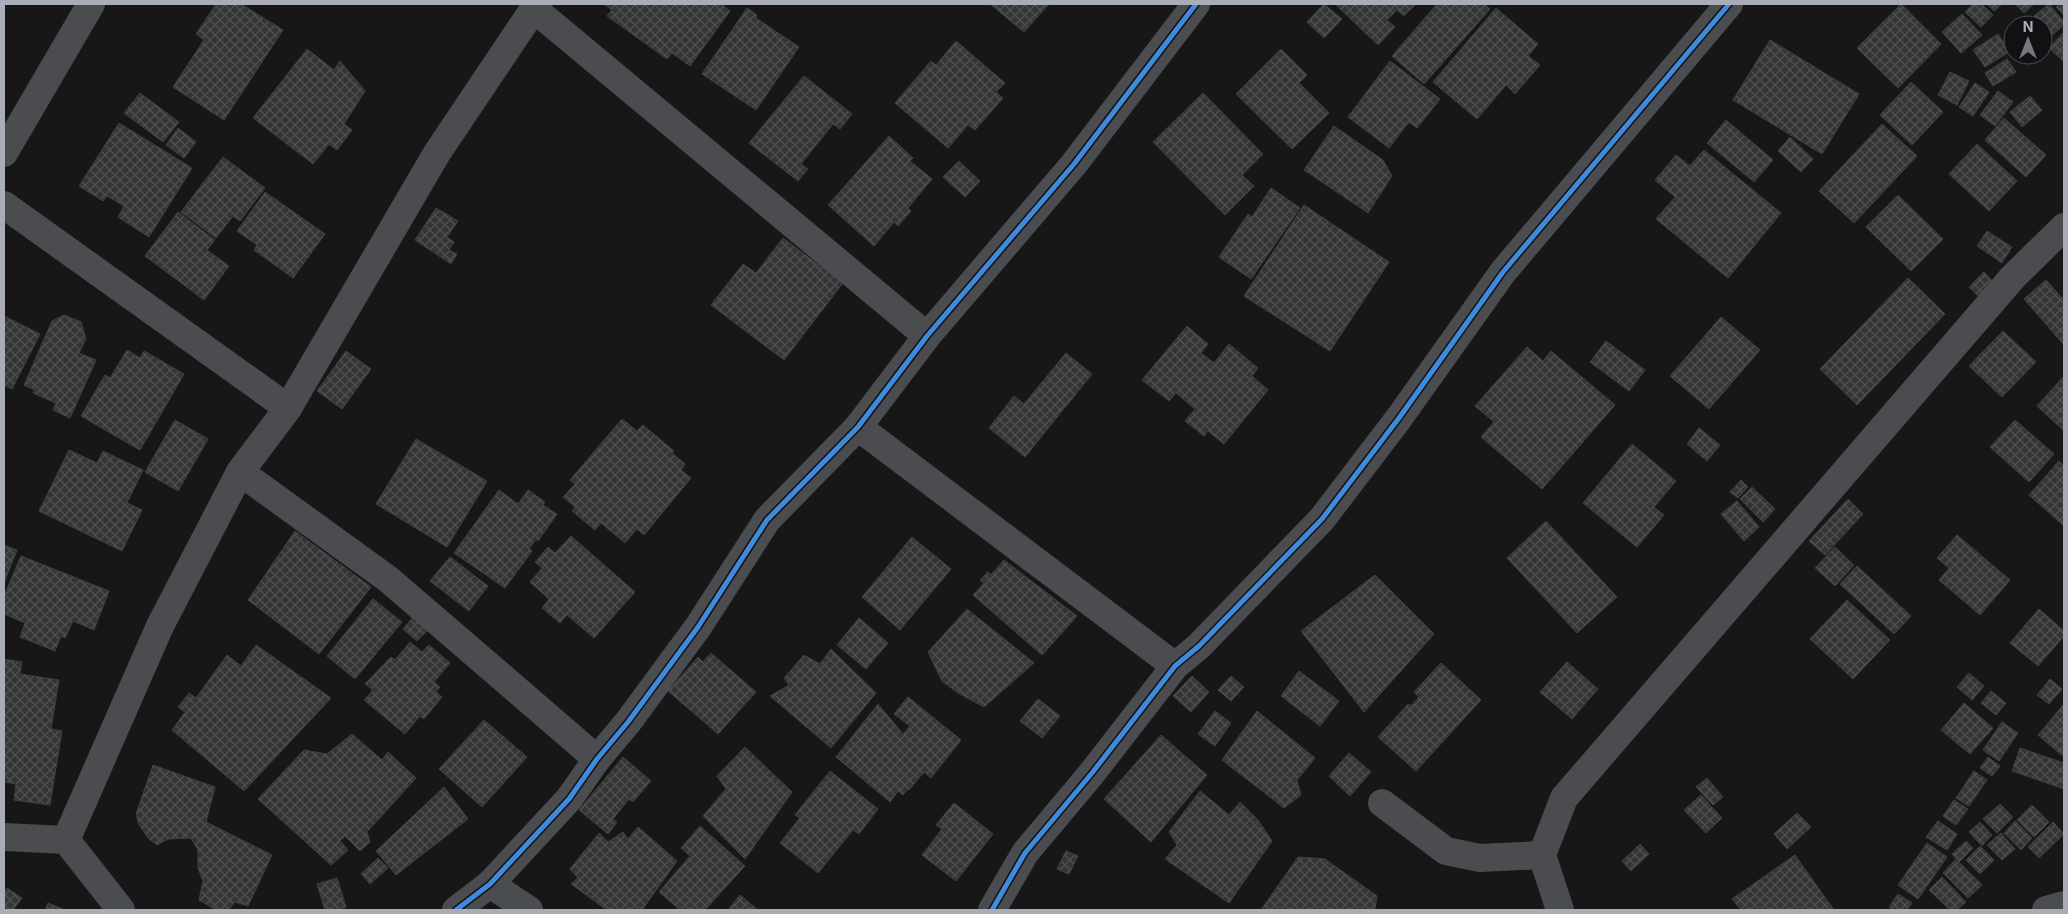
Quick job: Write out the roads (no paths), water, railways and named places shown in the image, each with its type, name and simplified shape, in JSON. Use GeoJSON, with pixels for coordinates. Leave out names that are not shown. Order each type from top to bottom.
{"type":"FeatureCollection","features":[{"type":"Feature","properties":{"kind":"street"},"geometry":{"type":"LineString","coordinates":[[4,154],[91,4]]}},
{"type":"Feature","properties":{"kind":"street"},"geometry":{"type":"LineString","coordinates":[[456,910],[490,884],[569,799],[597,759],[628,722],[698,627],[767,520],[858,427],[927,336],[1074,164],[1196,4]]}},
{"type":"Feature","properties":{"kind":"street"},"geometry":{"type":"LineString","coordinates":[[992,910],[1025,853],[1092,773],[1175,666],[1199,646],[1322,518],[1399,418],[1504,272],[1729,4]]}},
{"type":"Feature","properties":{"kind":"street"},"geometry":{"type":"LineString","coordinates":[[66,840],[160,626],[240,472],[288,408],[437,153],[536,6],[927,336]]}},
{"type":"Feature","properties":{"kind":"street"},"geometry":{"type":"LineString","coordinates":[[4,205],[288,408]]}},
{"type":"Feature","properties":{"kind":"street"},"geometry":{"type":"LineString","coordinates":[[1560,910],[1542,855],[1564,798],[2013,276],[2064,227]]}},
{"type":"Feature","properties":{"kind":"street"},"geometry":{"type":"LineString","coordinates":[[858,427],[1175,666]]}},
{"type":"Feature","properties":{"kind":"street"},"geometry":{"type":"LineString","coordinates":[[240,472],[388,579],[597,759]]}},
{"type":"Feature","properties":{"kind":"street"},"geometry":{"type":"LineString","coordinates":[[1382,803],[1446,851],[1480,858],[1542,855]]}},
{"type":"Feature","properties":{"kind":"street"},"geometry":{"type":"LineString","coordinates":[[4,837],[66,840],[121,910]]}},
{"type":"Feature","properties":{"kind":"street"},"geometry":{"type":"LineString","coordinates":[[490,884],[530,910]]}},
{"type":"Feature","properties":{"kind":"street"},"geometry":{"type":"LineString","coordinates":[[2046,910],[2064,904]]}}]}
